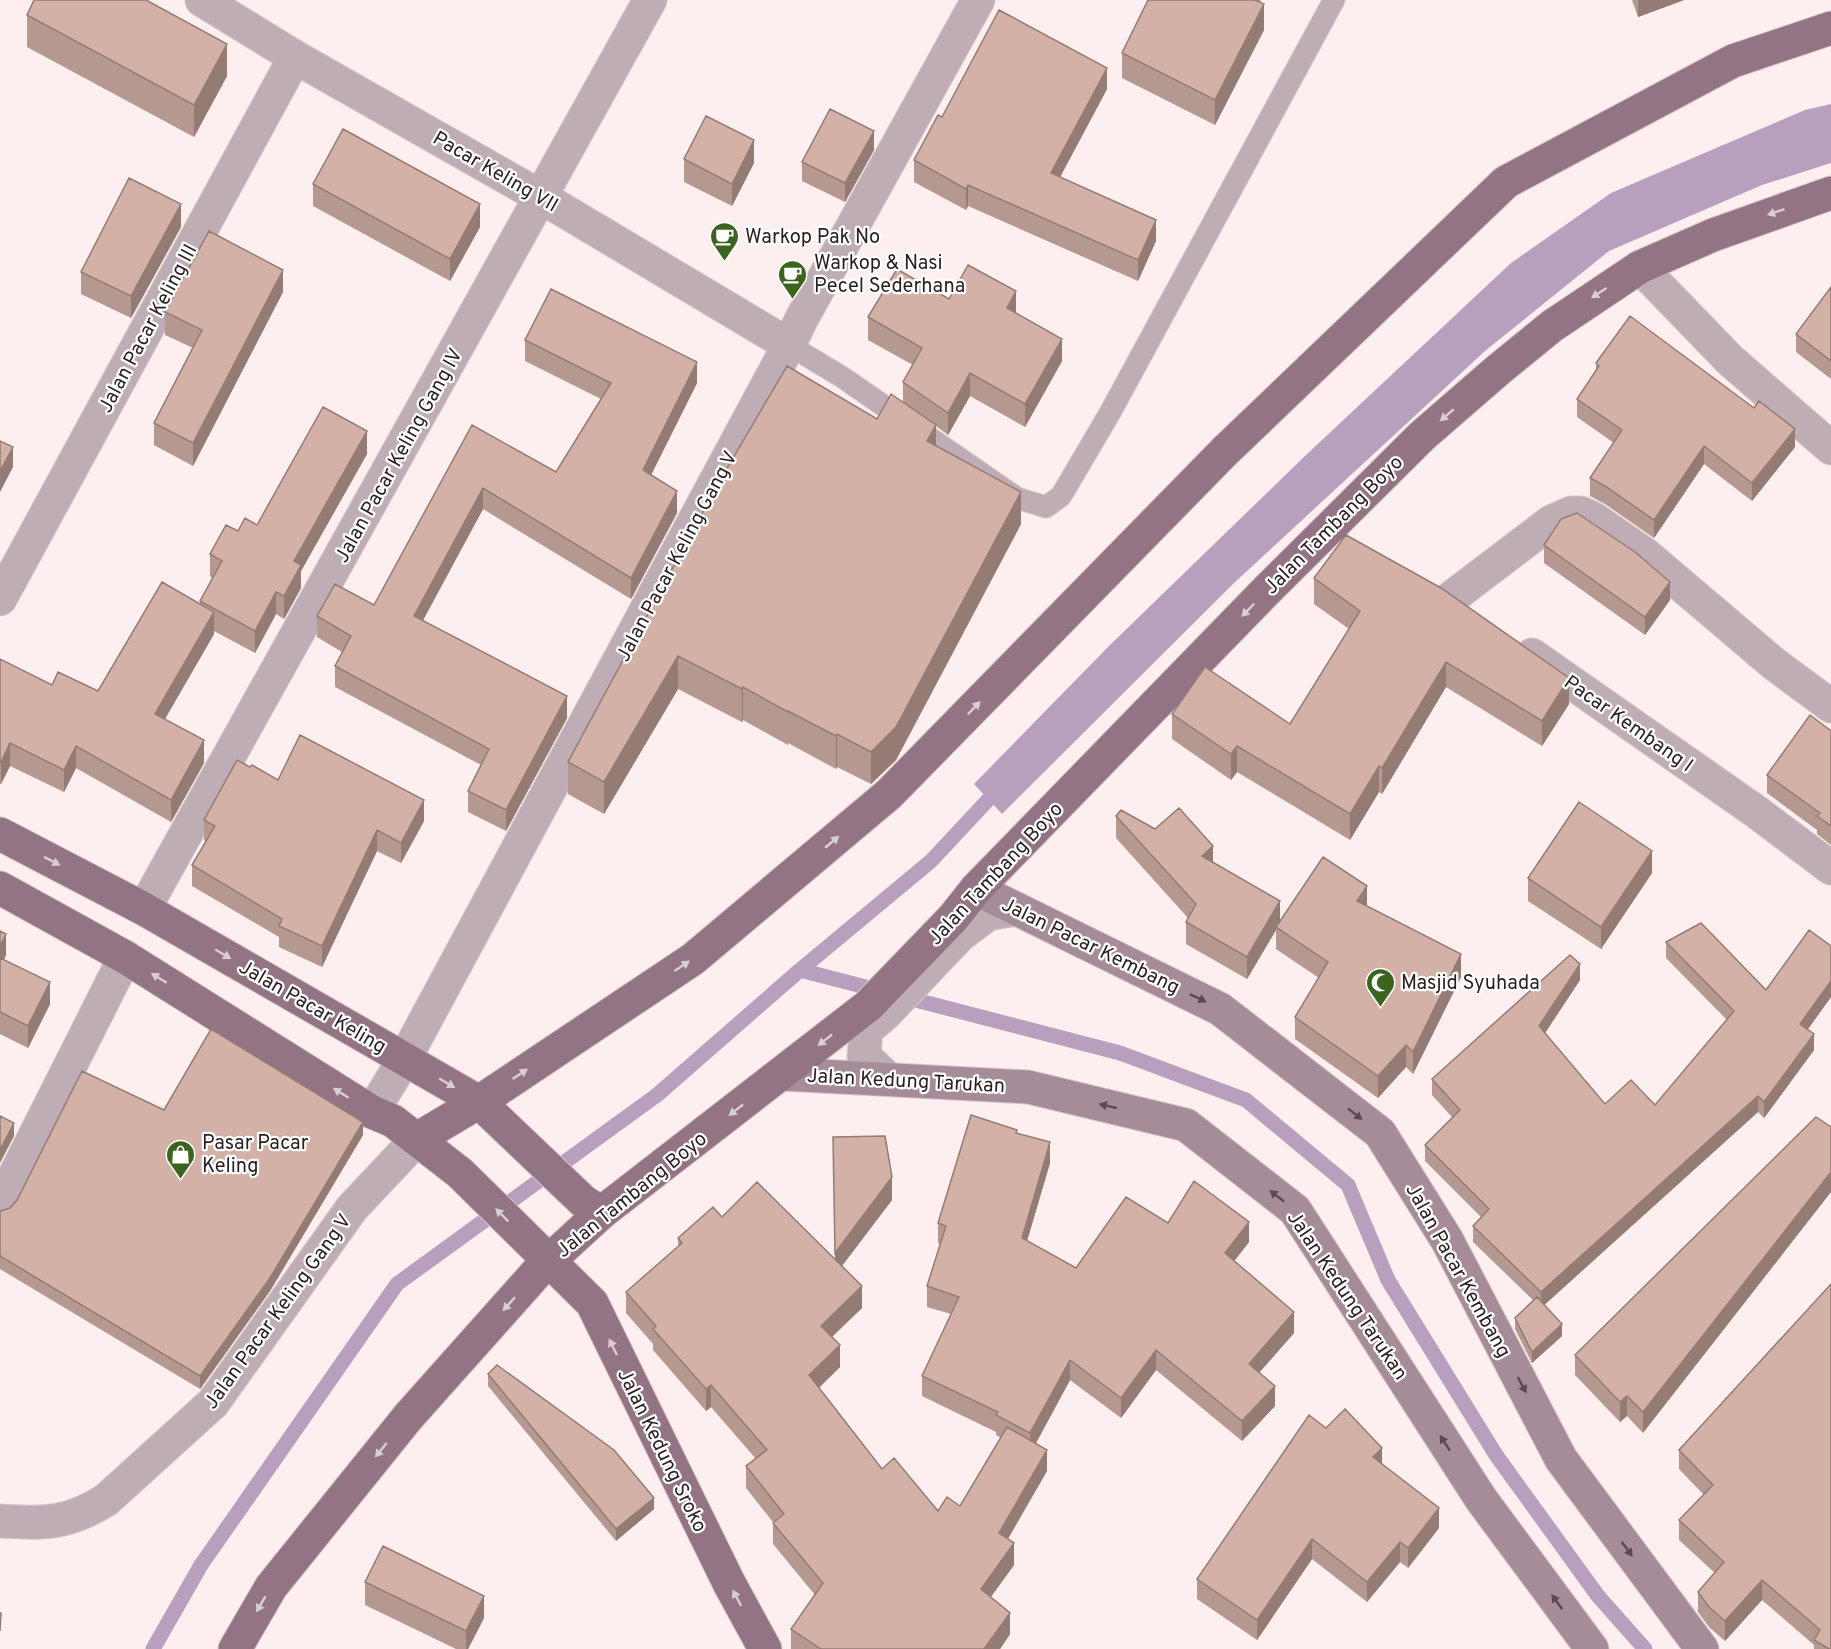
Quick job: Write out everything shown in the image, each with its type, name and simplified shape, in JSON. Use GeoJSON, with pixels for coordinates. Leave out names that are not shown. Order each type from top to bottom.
{"type":"FeatureCollection","features":[{"type":"Feature","properties":{"kind":"main road"},"geometry":{"type":"LineString","coordinates":[[417,1139],[479,1102],[693,959],[889,794],[1224,452],[1506,182],[1733,61],[1831,28]]}},
{"type":"Feature","properties":{"kind":"main road","name":"Jalan Tambang Boyo"},"geometry":{"type":"LineString","coordinates":[[235,1649],[271,1587],[400,1426],[543,1256],[592,1207],[877,1010],[957,926],[976,889],[1266,591],[1343,537],[1422,436],[1552,326],[1640,267],[1713,235],[1831,193]]}},
{"type":"Feature","properties":{"kind":"main road","name":"Jalan Pacar Keling"},"geometry":{"type":"LineString","coordinates":[[0,834],[144,909],[479,1102],[592,1207]]}},
{"type":"Feature","properties":{"kind":"main road"},"geometry":{"type":"LineString","coordinates":[[0,888],[126,957],[372,1112],[393,1121],[467,1179],[543,1256]]}},
{"type":"Feature","properties":{"kind":"main road","name":"Jalan Pacar Kembang"},"geometry":{"type":"LineString","coordinates":[[976,889],[1220,1009],[1380,1133],[1447,1240],[1561,1459],[1702,1649]]}},
{"type":"Feature","properties":{"kind":"main road","name":"Jalan Kedung Tarukan"},"geometry":{"type":"LineString","coordinates":[[782,1074],[1028,1087],[1186,1125],[1295,1210],[1481,1499],[1592,1649]]}},
{"type":"Feature","properties":{"kind":"main road","name":"Jalan Kedung Sroko"},"geometry":{"type":"LineString","coordinates":[[543,1256],[592,1303],[729,1583],[765,1649]]}},
{"type":"Feature","properties":{"kind":"street","name":"Pacar Keling VII"},"geometry":{"type":"LineString","coordinates":[[202,0],[295,57],[541,197],[789,345]]}},
{"type":"Feature","properties":{"kind":"street","name":"Jalan Pacar Keling Gang IV"},"geometry":{"type":"LineString","coordinates":[[144,909],[650,0]]}},
{"type":"Feature","properties":{"kind":"street","name":"Jalan Pacar Keling Gang V"},"geometry":{"type":"LineString","coordinates":[[372,1112],[405,1058],[802,318],[978,0]]}},
{"type":"Feature","properties":{"kind":"street","name":"Jalan Pacar Keling III"},"geometry":{"type":"LineString","coordinates":[[0,599],[295,57]]}},
{"type":"Feature","properties":{"kind":"street"},"geometry":{"type":"LineString","coordinates":[[1640,267],[1730,360],[1831,448]]}},
{"type":"Feature","properties":{"kind":"street"},"geometry":{"type":"LineString","coordinates":[[1451,598],[1551,522],[1566,514],[1588,515],[1646,555],[1773,663],[1831,706]]}},
{"type":"Feature","properties":{"kind":"street"},"geometry":{"type":"LineString","coordinates":[[1423,582],[1479,618]]}},
{"type":"Feature","properties":{"kind":"street","name":"Pacar Kembang I"},"geometry":{"type":"LineString","coordinates":[[1508,638],[1758,813],[1831,868]]}},
{"type":"Feature","properties":{"kind":"street"},"geometry":{"type":"LineString","coordinates":[[957,926],[988,914],[1017,909]]}},
{"type":"Feature","properties":{"kind":"street"},"geometry":{"type":"LineString","coordinates":[[0,1205],[126,957]]}},
{"type":"Feature","properties":{"kind":"street"},"geometry":{"type":"LineString","coordinates":[[877,1010],[867,1030],[864,1056],[888,1079]]}},
{"type":"Feature","properties":{"kind":"street","name":"Jalan Pacar Keling Gang V"},"geometry":{"type":"LineString","coordinates":[[0,1521],[43,1523],[86,1512],[106,1500],[213,1403],[352,1208],[417,1139]]}},
{"type":"Feature","properties":{"kind":"lane"},"geometry":{"type":"LineString","coordinates":[[789,345],[842,377],[1017,498],[1046,507],[1061,496],[1111,411],[1334,0]]}},
{"type":"Feature","properties":{"kind":"shaded area"},"geometry":{"type":"Polygon","coordinates":[[[1831,104],[1831,163],[1762,185],[1609,251],[1485,351],[1234,583],[1002,814],[974,784],[1110,645],[1306,455],[1511,263],[1611,193],[1805,110],[1831,104]]]}},
{"type":"Feature","properties":{"kind":"building"},"geometry":{"type":"Polygon","coordinates":[[[34,0],[146,0],[227,44],[194,105],[27,15],[34,0]]]}},
{"type":"Feature","properties":{"kind":"building"},"geometry":{"type":"Polygon","coordinates":[[[1148,0],[1255,0],[1264,4],[1215,100],[1122,53],[1148,0]]]}},
{"type":"Feature","properties":{"kind":"building"},"geometry":{"type":"Polygon","coordinates":[[[999,10],[1107,68],[1051,173],[1156,220],[1138,260],[968,185],[966,189],[914,160],[938,115],[942,117],[999,10]]]}},
{"type":"Feature","properties":{"kind":"building"},"geometry":{"type":"Polygon","coordinates":[[[830,109],[874,131],[845,183],[802,162],[830,109]]]}},
{"type":"Feature","properties":{"kind":"building"},"geometry":{"type":"Polygon","coordinates":[[[706,116],[754,140],[732,184],[684,159],[706,116]]]}},
{"type":"Feature","properties":{"kind":"building"},"geometry":{"type":"Polygon","coordinates":[[[343,129],[480,204],[450,259],[313,184],[343,129]]]}},
{"type":"Feature","properties":{"kind":"building"},"geometry":{"type":"Polygon","coordinates":[[[129,178],[181,204],[131,296],[81,272],[129,178]]]}},
{"type":"Feature","properties":{"kind":"building"},"geometry":{"type":"Polygon","coordinates":[[[209,231],[283,270],[193,443],[154,423],[202,330],[165,312],[209,231]]]}},
{"type":"Feature","properties":{"kind":"building"},"geometry":{"type":"Polygon","coordinates":[[[968,265],[1016,291],[1007,308],[1062,339],[1025,404],[970,373],[948,413],[903,382],[922,348],[868,317],[897,269],[949,299],[968,265]]]}},
{"type":"Feature","properties":{"kind":"building"},"geometry":{"type":"Polygon","coordinates":[[[1831,287],[1831,361],[1796,334],[1831,287]]]}},
{"type":"Feature","properties":{"kind":"building"},"geometry":{"type":"Polygon","coordinates":[[[551,289],[697,362],[643,470],[677,491],[631,578],[483,488],[414,616],[567,696],[506,810],[468,791],[489,749],[335,666],[351,636],[317,616],[335,584],[374,605],[472,425],[556,472],[611,383],[525,340],[551,289]]]}},
{"type":"Feature","properties":{"kind":"building"},"geometry":{"type":"Polygon","coordinates":[[[1630,316],[1754,408],[1759,401],[1795,429],[1752,483],[1704,446],[1654,520],[1590,478],[1622,430],[1577,399],[1599,366],[1596,363],[1630,316]]]}},
{"type":"Feature","properties":{"kind":"building"},"geometry":{"type":"Polygon","coordinates":[[[787,366],[877,419],[891,394],[936,425],[927,441],[1021,492],[896,727],[871,752],[678,656],[604,782],[568,762],[723,475],[787,366]]]}},
{"type":"Feature","properties":{"kind":"building"},"geometry":{"type":"Polygon","coordinates":[[[323,407],[367,431],[294,561],[301,565],[284,596],[276,592],[255,631],[200,601],[222,561],[210,554],[226,525],[238,531],[245,518],[257,525],[323,407]]]}},
{"type":"Feature","properties":{"kind":"building"},"geometry":{"type":"Polygon","coordinates":[[[0,441],[13,447],[0,471],[0,441]]]}},
{"type":"Feature","properties":{"kind":"building"},"geometry":{"type":"Polygon","coordinates":[[[1577,513],[1635,552],[1670,582],[1645,617],[1544,545],[1561,519],[1577,513]]]}},
{"type":"Feature","properties":{"kind":"building"},"geometry":{"type":"Polygon","coordinates":[[[1346,535],[1441,588],[1569,678],[1542,721],[1446,662],[1382,768],[1379,766],[1350,814],[1237,746],[1231,754],[1172,714],[1205,667],[1290,724],[1360,611],[1314,578],[1346,535]]]}},
{"type":"Feature","properties":{"kind":"building"},"geometry":{"type":"Polygon","coordinates":[[[162,582],[214,612],[155,714],[204,740],[171,800],[76,746],[64,770],[10,743],[0,762],[0,659],[52,685],[58,672],[98,691],[162,582]]]}},
{"type":"Feature","properties":{"kind":"building"},"geometry":{"type":"Polygon","coordinates":[[[1810,715],[1831,731],[1831,826],[1817,816],[1820,813],[1767,775],[1810,715]]]}},
{"type":"Feature","properties":{"kind":"building"},"geometry":{"type":"Polygon","coordinates":[[[300,735],[424,800],[401,843],[377,830],[322,946],[279,926],[282,919],[192,865],[215,826],[204,820],[237,760],[250,767],[252,765],[278,780],[300,735]]]}},
{"type":"Feature","properties":{"kind":"building"},"geometry":{"type":"Polygon","coordinates":[[[1579,802],[1652,851],[1601,927],[1528,878],[1579,802]]]}},
{"type":"Feature","properties":{"kind":"building"},"geometry":{"type":"Polygon","coordinates":[[[1179,808],[1213,846],[1202,856],[1280,901],[1247,957],[1186,922],[1196,904],[1116,816],[1121,810],[1155,829],[1179,808]]]}},
{"type":"Feature","properties":{"kind":"building"},"geometry":{"type":"Polygon","coordinates":[[[1323,857],[1367,886],[1357,901],[1461,954],[1413,1052],[1406,1045],[1378,1076],[1295,1017],[1328,962],[1276,927],[1323,857]]]}},
{"type":"Feature","properties":{"kind":"building"},"geometry":{"type":"Polygon","coordinates":[[[1701,923],[1766,990],[1809,930],[1831,946],[1831,981],[1800,1024],[1814,1034],[1764,1102],[1758,1096],[1541,1292],[1473,1226],[1489,1209],[1425,1145],[1460,1110],[1432,1079],[1570,955],[1580,964],[1539,1026],[1605,1104],[1631,1080],[1655,1105],[1734,1011],[1666,942],[1701,923]]]}},
{"type":"Feature","properties":{"kind":"building"},"geometry":{"type":"Polygon","coordinates":[[[0,931],[6,934],[0,946],[0,931]]]}},
{"type":"Feature","properties":{"kind":"building"},"geometry":{"type":"Polygon","coordinates":[[[0,958],[50,982],[28,1026],[0,1012],[0,958]]]}},
{"type":"Feature","properties":{"kind":"building","name":"Pasar Pacar Keling"},"geometry":{"type":"Polygon","coordinates":[[[211,1029],[363,1122],[270,1278],[200,1376],[0,1256],[0,1211],[10,1208],[17,1200],[82,1071],[164,1110],[211,1029]]]}},
{"type":"Feature","properties":{"kind":"building"},"geometry":{"type":"Polygon","coordinates":[[[971,1115],[1017,1130],[1016,1133],[1050,1142],[1022,1238],[1076,1268],[1126,1197],[1168,1223],[1194,1181],[1249,1222],[1225,1253],[1294,1312],[1249,1364],[1275,1386],[1242,1421],[1156,1350],[1121,1398],[1070,1360],[1030,1433],[996,1415],[998,1412],[922,1376],[959,1297],[927,1286],[946,1226],[938,1223],[971,1115]]]}},
{"type":"Feature","properties":{"kind":"building"},"geometry":{"type":"Polygon","coordinates":[[[0,1116],[14,1123],[0,1150],[0,1116]]]}},
{"type":"Feature","properties":{"kind":"building"},"geometry":{"type":"Polygon","coordinates":[[[1816,1117],[1831,1127],[1831,1172],[1643,1412],[1627,1396],[1620,1402],[1575,1355],[1816,1117]]]}},
{"type":"Feature","properties":{"kind":"building"},"geometry":{"type":"Polygon","coordinates":[[[885,1136],[892,1177],[835,1253],[833,1137],[885,1136]]]}},
{"type":"Feature","properties":{"kind":"building"},"geometry":{"type":"Polygon","coordinates":[[[757,1182],[862,1286],[821,1326],[840,1345],[809,1375],[882,1469],[894,1458],[938,1511],[947,1497],[960,1506],[1007,1427],[1047,1450],[999,1533],[1014,1543],[981,1589],[1010,1613],[984,1649],[821,1649],[791,1629],[823,1583],[773,1523],[784,1514],[746,1466],[767,1450],[711,1385],[706,1389],[653,1329],[656,1326],[626,1292],[682,1243],[678,1238],[713,1207],[722,1217],[757,1182]]]}},
{"type":"Feature","properties":{"kind":"building"},"geometry":{"type":"Polygon","coordinates":[[[1831,1284],[1831,1649],[1829,1649],[1814,1640],[1820,1630],[1762,1580],[1725,1621],[1709,1607],[1698,1592],[1724,1562],[1679,1520],[1713,1485],[1679,1450],[1831,1284]]]}},
{"type":"Feature","properties":{"kind":"building"},"geometry":{"type":"Polygon","coordinates":[[[1537,1297],[1562,1324],[1532,1352],[1515,1318],[1537,1297]]]}},
{"type":"Feature","properties":{"kind":"building"},"geometry":{"type":"Polygon","coordinates":[[[497,1365],[614,1450],[654,1498],[616,1529],[488,1374],[497,1365]]]}},
{"type":"Feature","properties":{"kind":"building"},"geometry":{"type":"Polygon","coordinates":[[[1345,1409],[1382,1448],[1373,1457],[1439,1508],[1408,1548],[1400,1542],[1367,1582],[1312,1539],[1257,1620],[1197,1579],[1309,1415],[1326,1428],[1345,1409]]]}},
{"type":"Feature","properties":{"kind":"building"},"geometry":{"type":"Polygon","coordinates":[[[383,1546],[484,1596],[466,1631],[365,1582],[383,1546]]]}},
{"type":"Feature","properties":{"kind":"waterway"},"geometry":{"type":"LineString","coordinates":[[153,1649],[201,1565],[397,1284],[657,1095],[800,970],[931,861],[1001,786]]}},
{"type":"Feature","properties":{"kind":"waterway"},"geometry":{"type":"LineString","coordinates":[[800,970],[1120,1053],[1246,1100],[1348,1185],[1388,1280],[1496,1455],[1598,1596],[1645,1649]]}},
{"type":"Feature","properties":{"kind":"place","name":"Warkop Pak No"},"geometry":{"type":"Point","coordinates":[724,262]}},
{"type":"Feature","properties":{"kind":"place","name":"Warkop & Nasi Pecel Sederhana"},"geometry":{"type":"Point","coordinates":[793,300]}},
{"type":"Feature","properties":{"kind":"place","name":"Masjid Syuhada"},"geometry":{"type":"Point","coordinates":[1380,1008]}},
{"type":"Feature","properties":{"kind":"place","name":"Pasar Pacar Keling"},"geometry":{"type":"Point","coordinates":[181,1180]}}]}
